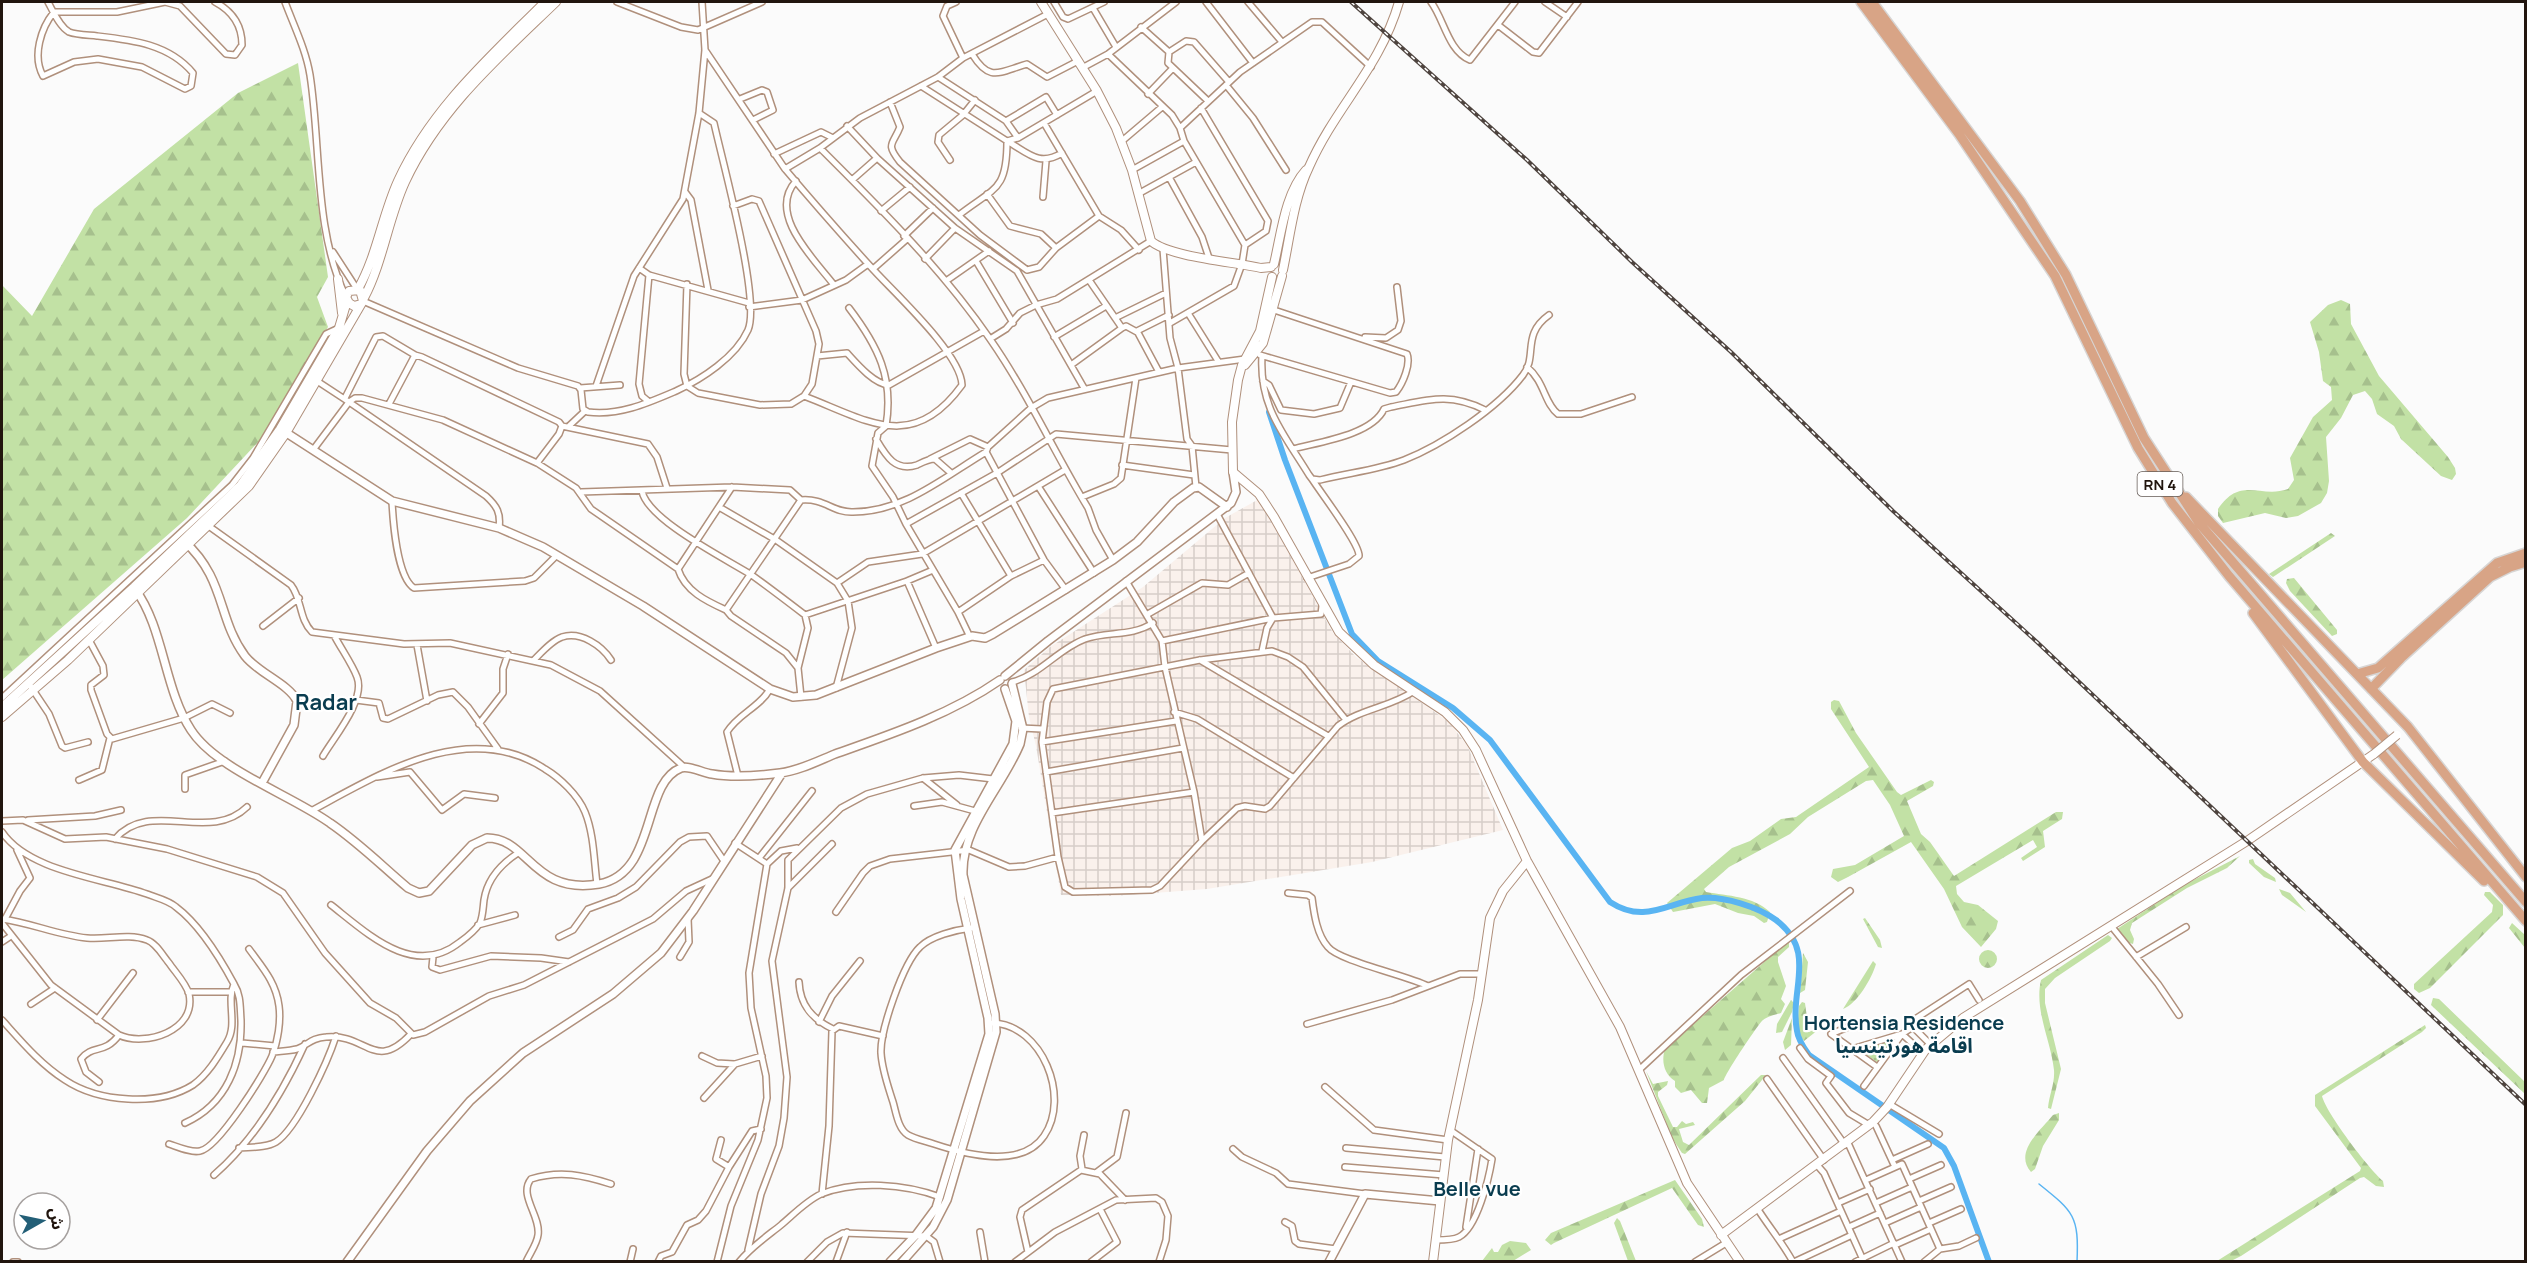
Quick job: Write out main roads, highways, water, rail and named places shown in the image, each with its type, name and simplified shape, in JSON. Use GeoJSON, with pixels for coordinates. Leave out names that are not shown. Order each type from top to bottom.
{"type":"FeatureCollection","features":[{"type":"Feature","properties":{"kind":"highway","name":"RN 4"},"geometry":{"type":"LineString","coordinates":[[1861,2],[1959,134],[2043,257],[2067,298],[2138,448],[2172,503],[2229,576],[2526,921]]}},
{"type":"Feature","properties":{"kind":"highway","name":"RN 4"},"geometry":{"type":"LineString","coordinates":[[1872,2],[2020,201],[2045,240],[2097,336],[2144,438],[2199,523],[2526,902]]}},
{"type":"Feature","properties":{"kind":"highway","name":"RN 4"},"geometry":{"type":"LineString","coordinates":[[2169,479],[2408,727],[2526,878]]}},
{"type":"Feature","properties":{"kind":"highway"},"geometry":{"type":"LineString","coordinates":[[2357,674],[2379,668],[2497,563],[2526,553]]}},
{"type":"Feature","properties":{"kind":"highway"},"geometry":{"type":"LineString","coordinates":[[2371,689],[2401,658],[2490,578],[2510,567],[2526,562]]}},
{"type":"Feature","properties":{"kind":"highway"},"geometry":{"type":"LineString","coordinates":[[2229,576],[2363,762],[2504,902],[2515,909]]}},
{"type":"Feature","properties":{"kind":"main road"},"geometry":{"type":"LineString","coordinates":[[187,543],[240,486],[283,431],[343,320],[349,291],[357,289],[368,269],[397,182],[438,118],[467,80],[545,2]]}},
{"type":"Feature","properties":{"kind":"main road"},"geometry":{"type":"LineString","coordinates":[[2,717],[134,587],[210,527],[249,486],[317,381],[363,301],[403,185],[438,118],[556,2]]}},
{"type":"Feature","properties":{"kind":"main road"},"geometry":{"type":"LineString","coordinates":[[1241,371],[1253,355],[1288,206],[1300,177],[1371,67],[1390,32],[1399,2]]}},
{"type":"Feature","properties":{"kind":"main road"},"geometry":{"type":"LineString","coordinates":[[1044,7],[1097,91],[1122,141],[1151,241],[1163,249],[1282,273]]}},
{"type":"Feature","properties":{"kind":"main road"},"geometry":{"type":"LineString","coordinates":[[1307,169],[1274,310],[1263,343],[1241,371],[1232,422],[1233,472],[1259,494],[1339,632],[1358,652],[1445,712],[1467,737],[1486,769],[1527,861],[1620,1027],[1679,1168],[1702,1209],[1740,1262]]}},
{"type":"Feature","properties":{"kind":"main road"},"geometry":{"type":"LineString","coordinates":[[1272,270],[1282,273]]}},
{"type":"Feature","properties":{"kind":"main road"},"geometry":{"type":"LineString","coordinates":[[338,279],[343,320]]}},
{"type":"Feature","properties":{"kind":"main road"},"geometry":{"type":"LineString","coordinates":[[357,289],[363,301]]}},
{"type":"Feature","properties":{"kind":"main road"},"geometry":{"type":"LineString","coordinates":[[347,299],[352,305],[363,301]]}},
{"type":"Feature","properties":{"kind":"main road"},"geometry":{"type":"LineString","coordinates":[[2,707],[32,687],[89,640],[134,587]]}},
{"type":"Feature","properties":{"kind":"main road"},"geometry":{"type":"LineString","coordinates":[[1723,1239],[1757,1208],[1873,1126],[1923,1053],[1977,1009],[2247,841],[2363,762],[2408,727]]}},
{"type":"Feature","properties":{"kind":"main road"},"geometry":{"type":"LineString","coordinates":[[1433,1262],[1445,1157],[1482,974],[1487,930],[1494,906],[1527,861]]}},
{"type":"Feature","properties":{"kind":"waterway"},"geometry":{"type":"LineString","coordinates":[[1269,412],[1285,460],[1352,634],[1378,661],[1453,708],[1490,740],[1610,902],[1623,909],[1646,912],[1690,900],[1720,899],[1741,903],[1760,911],[1776,920],[1789,932],[1796,945],[1799,958],[1796,1015],[1798,1034],[1803,1047],[1809,1055],[1944,1148],[1954,1166],[1989,1262]]}},
{"type":"Feature","properties":{"kind":"waterway"},"geometry":{"type":"LineString","coordinates":[[2039,1184],[2072,1216],[2077,1234],[2077,1262]]}},
{"type":"Feature","properties":{"kind":"railway"},"geometry":{"type":"LineString","coordinates":[[1351,2],[1527,160],[1632,262],[1731,352],[1893,511],[2038,643],[2526,1105]]}},
{"type":"Feature","properties":{"kind":"district","name":"Radar"},"geometry":{"type":"Point","coordinates":[326,702]}},
{"type":"Feature","properties":{"kind":"district","name":"Hortensia Residence اقامة هورتينسيا"},"geometry":{"type":"Point","coordinates":[1904,1034]}},
{"type":"Feature","properties":{"kind":"district","name":"Belle vue"},"geometry":{"type":"Point","coordinates":[1477,1188]}}]}
